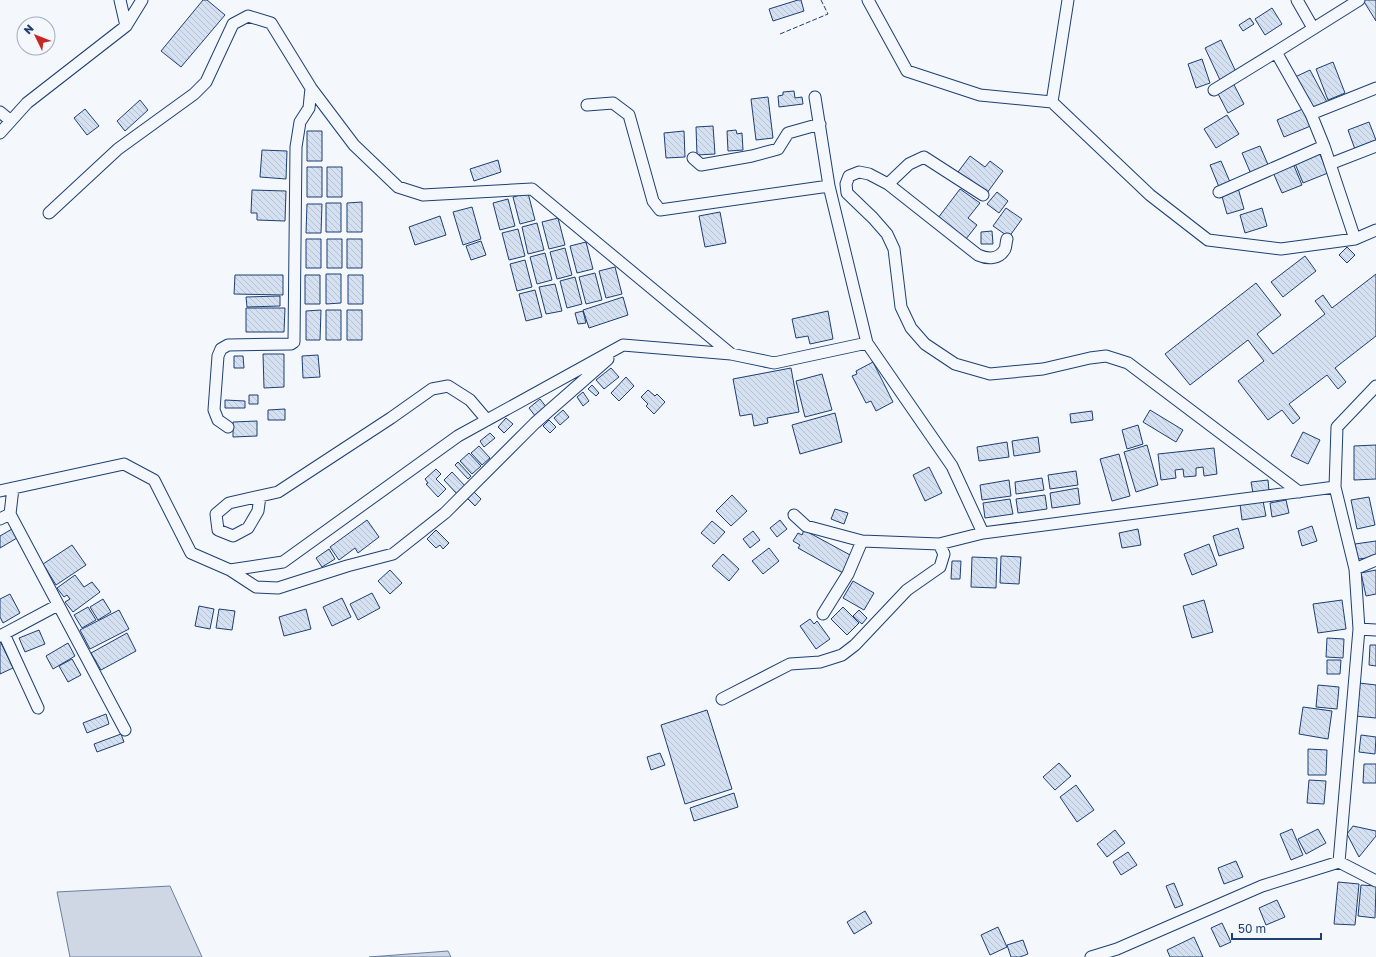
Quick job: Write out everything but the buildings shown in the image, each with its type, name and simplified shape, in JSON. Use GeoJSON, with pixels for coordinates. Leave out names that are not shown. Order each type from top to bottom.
{"type":"FeatureCollection","features":[{"type":"Feature","properties":{"kind":"street"},"geometry":{"type":"LineString","coordinates":[[120,0],[126,26]]}},
{"type":"Feature","properties":{"kind":"street"},"geometry":{"type":"LineString","coordinates":[[0,133],[27,103],[126,26],[142,0]]}},
{"type":"Feature","properties":{"kind":"street"},"geometry":{"type":"LineString","coordinates":[[868,0],[907,70],[980,95],[1052,102],[1150,195],[1208,240],[1280,249],[1354,239],[1376,230]]}},
{"type":"Feature","properties":{"kind":"street"},"geometry":{"type":"LineString","coordinates":[[1052,102],[1068,0]]}},
{"type":"Feature","properties":{"kind":"street"},"geometry":{"type":"LineString","coordinates":[[1297,0],[1313,28]]}},
{"type":"Feature","properties":{"kind":"street"},"geometry":{"type":"LineString","coordinates":[[1214,90],[1359,0]]}},
{"type":"Feature","properties":{"kind":"street"},"geometry":{"type":"LineString","coordinates":[[49,213],[118,149],[194,94],[206,82],[233,24],[248,16],[271,23],[311,88],[354,145],[398,187],[423,195],[532,189],[731,354]]}},
{"type":"Feature","properties":{"kind":"street"},"geometry":{"type":"LineString","coordinates":[[1276,52],[1311,114],[1324,146],[1354,239]]}},
{"type":"Feature","properties":{"kind":"street"},"geometry":{"type":"LineString","coordinates":[[228,427],[218,420],[214,410],[218,356],[221,349],[228,345],[291,344],[294,342],[296,147],[300,122],[309,108],[311,88]]}},
{"type":"Feature","properties":{"kind":"street"},"geometry":{"type":"LineString","coordinates":[[1311,114],[1376,88]]}},
{"type":"Feature","properties":{"kind":"street"},"geometry":{"type":"LineString","coordinates":[[815,97],[829,186],[867,343],[952,466],[983,533]]}},
{"type":"Feature","properties":{"kind":"street"},"geometry":{"type":"LineString","coordinates":[[586,104],[613,103],[629,115],[653,201],[660,210],[829,186]]}},
{"type":"Feature","properties":{"kind":"street"},"geometry":{"type":"LineString","coordinates":[[0,112],[11,121]]}},
{"type":"Feature","properties":{"kind":"street"},"geometry":{"type":"LineString","coordinates":[[693,158],[701,165],[752,156],[778,149],[788,133],[820,124]]}},
{"type":"Feature","properties":{"kind":"street"},"geometry":{"type":"LineString","coordinates":[[1219,192],[1324,146]]}},
{"type":"Feature","properties":{"kind":"street"},"geometry":{"type":"LineString","coordinates":[[1330,164],[1376,146]]}},
{"type":"Feature","properties":{"kind":"street"},"geometry":{"type":"LineString","coordinates":[[888,184],[909,164],[924,156],[983,195]]}},
{"type":"Feature","properties":{"kind":"street"},"geometry":{"type":"LineString","coordinates":[[1007,239],[1005,249],[996,258],[986,259],[978,255],[888,184],[869,174],[859,172],[849,176],[846,184],[847,193],[887,234],[894,249],[901,307],[911,328],[925,344],[955,364],[990,374],[1044,369],[1090,358],[1106,356],[1128,363],[1299,492]]}},
{"type":"Feature","properties":{"kind":"street"},"geometry":{"type":"LineString","coordinates":[[230,570],[283,562],[458,436],[623,345],[731,354],[774,363],[867,343]]}},
{"type":"Feature","properties":{"kind":"street"},"geometry":{"type":"LineString","coordinates":[[0,491],[124,464],[154,480],[191,552],[230,570],[256,587],[278,588],[347,566],[394,554],[445,513],[534,423],[623,345]]}},
{"type":"Feature","properties":{"kind":"street"},"geometry":{"type":"LineString","coordinates":[[260,496],[278,492],[391,418],[432,389],[448,386],[470,400],[487,420]]}},
{"type":"Feature","properties":{"kind":"street"},"geometry":{"type":"LineString","coordinates":[[1339,862],[1359,628],[1355,569],[1335,487],[1337,427],[1376,386]]}},
{"type":"Feature","properties":{"kind":"street"},"geometry":{"type":"LineString","coordinates":[[794,515],[806,526],[862,541],[939,544],[983,533],[1335,487]]}},
{"type":"Feature","properties":{"kind":"street"},"geometry":{"type":"LineString","coordinates":[[13,488],[5,516],[58,605],[125,730]]}},
{"type":"Feature","properties":{"kind":"street"},"geometry":{"type":"LineString","coordinates":[[822,614],[848,574],[862,541]]}},
{"type":"Feature","properties":{"kind":"street"},"geometry":{"type":"LineString","coordinates":[[722,699],[790,664],[820,662],[842,655],[855,645],[907,590],[940,567],[944,554],[939,544]]}},
{"type":"Feature","properties":{"kind":"street"},"geometry":{"type":"LineString","coordinates":[[1355,569],[1376,560]]}},
{"type":"Feature","properties":{"kind":"street"},"geometry":{"type":"LineString","coordinates":[[38,708],[2,635],[58,605]]}},
{"type":"Feature","properties":{"kind":"street"},"geometry":{"type":"LineString","coordinates":[[1359,628],[1376,630]]}},
{"type":"Feature","properties":{"kind":"street"},"geometry":{"type":"LineString","coordinates":[[1091,957],[1119,953],[1262,886],[1339,862],[1376,881]]}},
{"type":"Feature","properties":{"kind":"shaded area"},"geometry":{"type":"Polygon","coordinates":[[[170,886],[202,957],[70,957],[57,892],[170,886]]]}},
{"type":"Feature","properties":{"kind":"shaded area"},"geometry":{"type":"Polygon","coordinates":[[[448,951],[451,957],[369,957],[448,951]]]}},
{"type":"Feature","properties":{"kind":"fence"},"geometry":{"type":"LineString","coordinates":[[780,34],[828,14],[821,0]]}}]}
